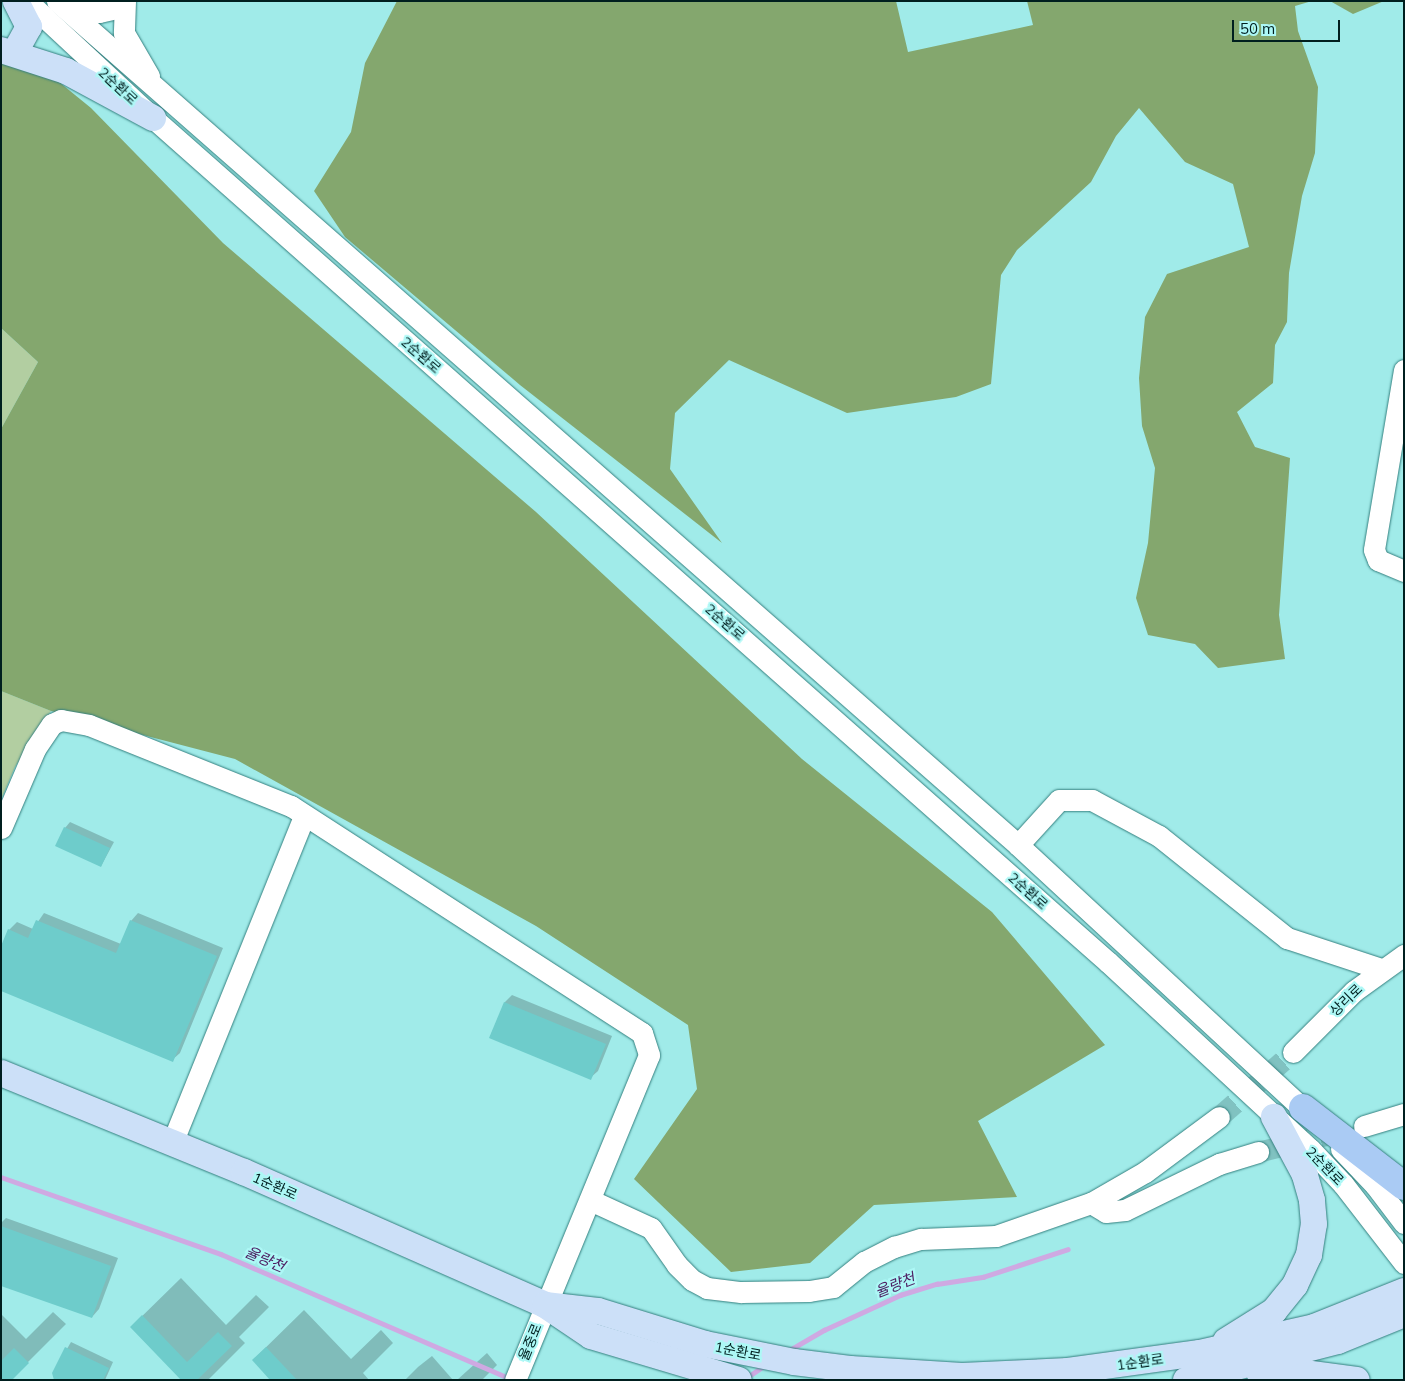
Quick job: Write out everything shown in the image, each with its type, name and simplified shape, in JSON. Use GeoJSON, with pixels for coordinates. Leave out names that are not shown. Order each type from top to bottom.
{"type":"FeatureCollection","features":[{"type":"Feature","properties":{"kind":"highway"},"geometry":{"type":"LineString","coordinates":[[1303,1108],[1404,1186]]}},
{"type":"Feature","properties":{"kind":"main road"},"geometry":{"type":"LineString","coordinates":[[16,1],[28,27],[8,51],[156,106]]}},
{"type":"Feature","properties":{"kind":"main road","name":"1순환로"},"geometry":{"type":"LineString","coordinates":[[1,1073],[172,1143],[545,1305],[591,1336],[739,1380]]}},
{"type":"Feature","properties":{"kind":"main road"},"geometry":{"type":"LineString","coordinates":[[1200,1353],[1243,1332],[1274,1311],[1295,1285],[1309,1255],[1314,1224],[1312,1200],[1305,1176],[1274,1117]]}},
{"type":"Feature","properties":{"kind":"main road","name":"1순환로"},"geometry":{"type":"LineString","coordinates":[[545,1305],[598,1311],[705,1344],[812,1364],[915,1374],[1020,1375],[1200,1353],[1314,1327],[1404,1291]]}},
{"type":"Feature","properties":{"kind":"main road"},"geometry":{"type":"LineString","coordinates":[[1186,1380],[1223,1373],[1338,1341],[1404,1314]]}},
{"type":"Feature","properties":{"kind":"main road"},"geometry":{"type":"LineString","coordinates":[[1223,1373],[1304,1373],[1357,1380]]}},
{"type":"Feature","properties":{"kind":"street","name":"2순환로"},"geometry":{"type":"LineString","coordinates":[[27,1],[156,106],[1018,845],[1303,1108],[1375,1185],[1404,1223]]}},
{"type":"Feature","properties":{"kind":"street","name":"2순환로"},"geometry":{"type":"LineString","coordinates":[[57,1],[156,106],[1100,955],[1274,1117],[1343,1184],[1404,1263]]}},
{"type":"Feature","properties":{"kind":"street"},"geometry":{"type":"LineString","coordinates":[[66,1],[78,8],[99,12],[116,8],[123,1]]}},
{"type":"Feature","properties":{"kind":"street"},"geometry":{"type":"LineString","coordinates":[[123,1],[124,33],[156,106]]}},
{"type":"Feature","properties":{"kind":"street"},"geometry":{"type":"LineString","coordinates":[[1404,370],[1374,550],[1378,560],[1404,570]]}},
{"type":"Feature","properties":{"kind":"street","name":"율중로"},"geometry":{"type":"LineString","coordinates":[[1,828],[35,749],[52,724],[61,720],[89,725],[291,806],[642,1033],[650,1055],[515,1380]]}},
{"type":"Feature","properties":{"kind":"street"},"geometry":{"type":"LineString","coordinates":[[1018,845],[1059,800],[1092,800],[1159,836],[1287,938],[1382,969]]}},
{"type":"Feature","properties":{"kind":"street"},"geometry":{"type":"LineString","coordinates":[[172,1143],[304,816]]}},
{"type":"Feature","properties":{"kind":"street","name":"상리로"},"geometry":{"type":"LineString","coordinates":[[1293,1052],[1354,991],[1404,955]]}},
{"type":"Feature","properties":{"kind":"street"},"geometry":{"type":"LineString","coordinates":[[1364,1126],[1404,1114]]}},
{"type":"Feature","properties":{"kind":"street"},"geometry":{"type":"LineString","coordinates":[[590,1200],[651,1228],[692,1280],[707,1288],[741,1292],[833,1287],[864,1262],[894,1247],[921,1239],[996,1236],[1091,1203],[1145,1172],[1219,1117]]}},
{"type":"Feature","properties":{"kind":"street"},"geometry":{"type":"LineString","coordinates":[[1091,1203],[1106,1212],[1126,1210],[1219,1164],[1258,1152]]}},
{"type":"Feature","properties":{"kind":"green space"},"geometry":{"type":"Polygon","coordinates":[[[397,1],[896,1],[908,52],[1033,25],[1027,1],[1312,1],[1295,6],[1298,31],[1318,87],[1315,153],[1302,196],[1289,273],[1287,322],[1275,345],[1273,383],[1237,412],[1255,447],[1290,458],[1279,615],[1285,659],[1218,668],[1195,644],[1148,635],[1136,598],[1148,543],[1155,468],[1142,426],[1139,378],[1145,317],[1167,274],[1249,247],[1233,184],[1185,162],[1139,108],[1116,136],[1091,182],[1017,250],[1001,275],[991,384],[956,397],[847,413],[729,360],[675,413],[670,469],[722,543],[520,385],[345,237],[314,191],[351,132],[365,63],[397,1]]]}},
{"type":"Feature","properties":{"kind":"green space"},"geometry":{"type":"Polygon","coordinates":[[[1330,1],[1384,1],[1353,14],[1330,1]]]}},
{"type":"Feature","properties":{"kind":"green space"},"geometry":{"type":"Polygon","coordinates":[[[1,60],[37,64],[91,108],[223,243],[536,512],[802,759],[992,912],[1105,1045],[978,1121],[1017,1197],[874,1205],[810,1263],[731,1272],[634,1179],[697,1089],[688,1025],[536,926],[235,759],[51,711],[1,691],[1,429],[38,362],[1,328],[1,60]]]}},
{"type":"Feature","properties":{"kind":"green space"},"geometry":{"type":"Polygon","coordinates":[[[1,328],[38,362],[1,429],[1,328]]]}},
{"type":"Feature","properties":{"kind":"green space"},"geometry":{"type":"Polygon","coordinates":[[[1,691],[51,711],[15,767],[1,800],[1,691]]]}},
{"type":"Feature","properties":{"kind":"building"},"geometry":{"type":"Polygon","coordinates":[[[64,827],[110,848],[101,867],[55,846],[64,827]]]}},
{"type":"Feature","properties":{"kind":"building"},"geometry":{"type":"Polygon","coordinates":[[[36,920],[116,953],[130,920],[217,956],[173,1062],[1,991],[1,946],[8,929],[28,938],[36,920]]]}},
{"type":"Feature","properties":{"kind":"building"},"geometry":{"type":"Polygon","coordinates":[[[504,1002],[606,1044],[591,1080],[489,1038],[504,1002]]]}},
{"type":"Feature","properties":{"kind":"building"},"geometry":{"type":"Polygon","coordinates":[[[1,1226],[111,1266],[92,1318],[1,1286],[1,1226]]]}},
{"type":"Feature","properties":{"kind":"building"},"geometry":{"type":"Polygon","coordinates":[[[142,1315],[187,1362],[218,1332],[232,1346],[197,1380],[181,1380],[130,1327],[142,1315]]]}},
{"type":"Feature","properties":{"kind":"building"},"geometry":{"type":"Polygon","coordinates":[[[65,1347],[109,1368],[103,1380],[54,1380],[52,1373],[65,1347]]]}},
{"type":"Feature","properties":{"kind":"building"},"geometry":{"type":"Polygon","coordinates":[[[266,1347],[297,1380],[270,1380],[252,1360],[266,1347]]]}},
{"type":"Feature","properties":{"kind":"building"},"geometry":{"type":"Polygon","coordinates":[[[14,1348],[29,1363],[12,1380],[1,1380],[1,1361],[14,1348]]]}},
{"type":"Feature","properties":{"kind":"waterway","name":"율량천"},"geometry":{"type":"LineString","coordinates":[[1,1177],[221,1254],[509,1378]]}},
{"type":"Feature","properties":{"kind":"waterway","name":"율량천"},"geometry":{"type":"LineString","coordinates":[[788,1351],[824,1330],[900,1295],[937,1284],[983,1277],[1068,1249]]}},
{"type":"Feature","properties":{"kind":"waterway","name":"율량천"},"geometry":{"type":"LineString","coordinates":[[746,1378],[764,1366]]}},
{"type":"Feature","properties":{"kind":"tunnel"},"geometry":{"type":"LineString","coordinates":[[1219,1117],[1293,1052]]}},
{"type":"Feature","properties":{"kind":"tunnel"},"geometry":{"type":"LineString","coordinates":[[1258,1152],[1347,1130]]}}]}
